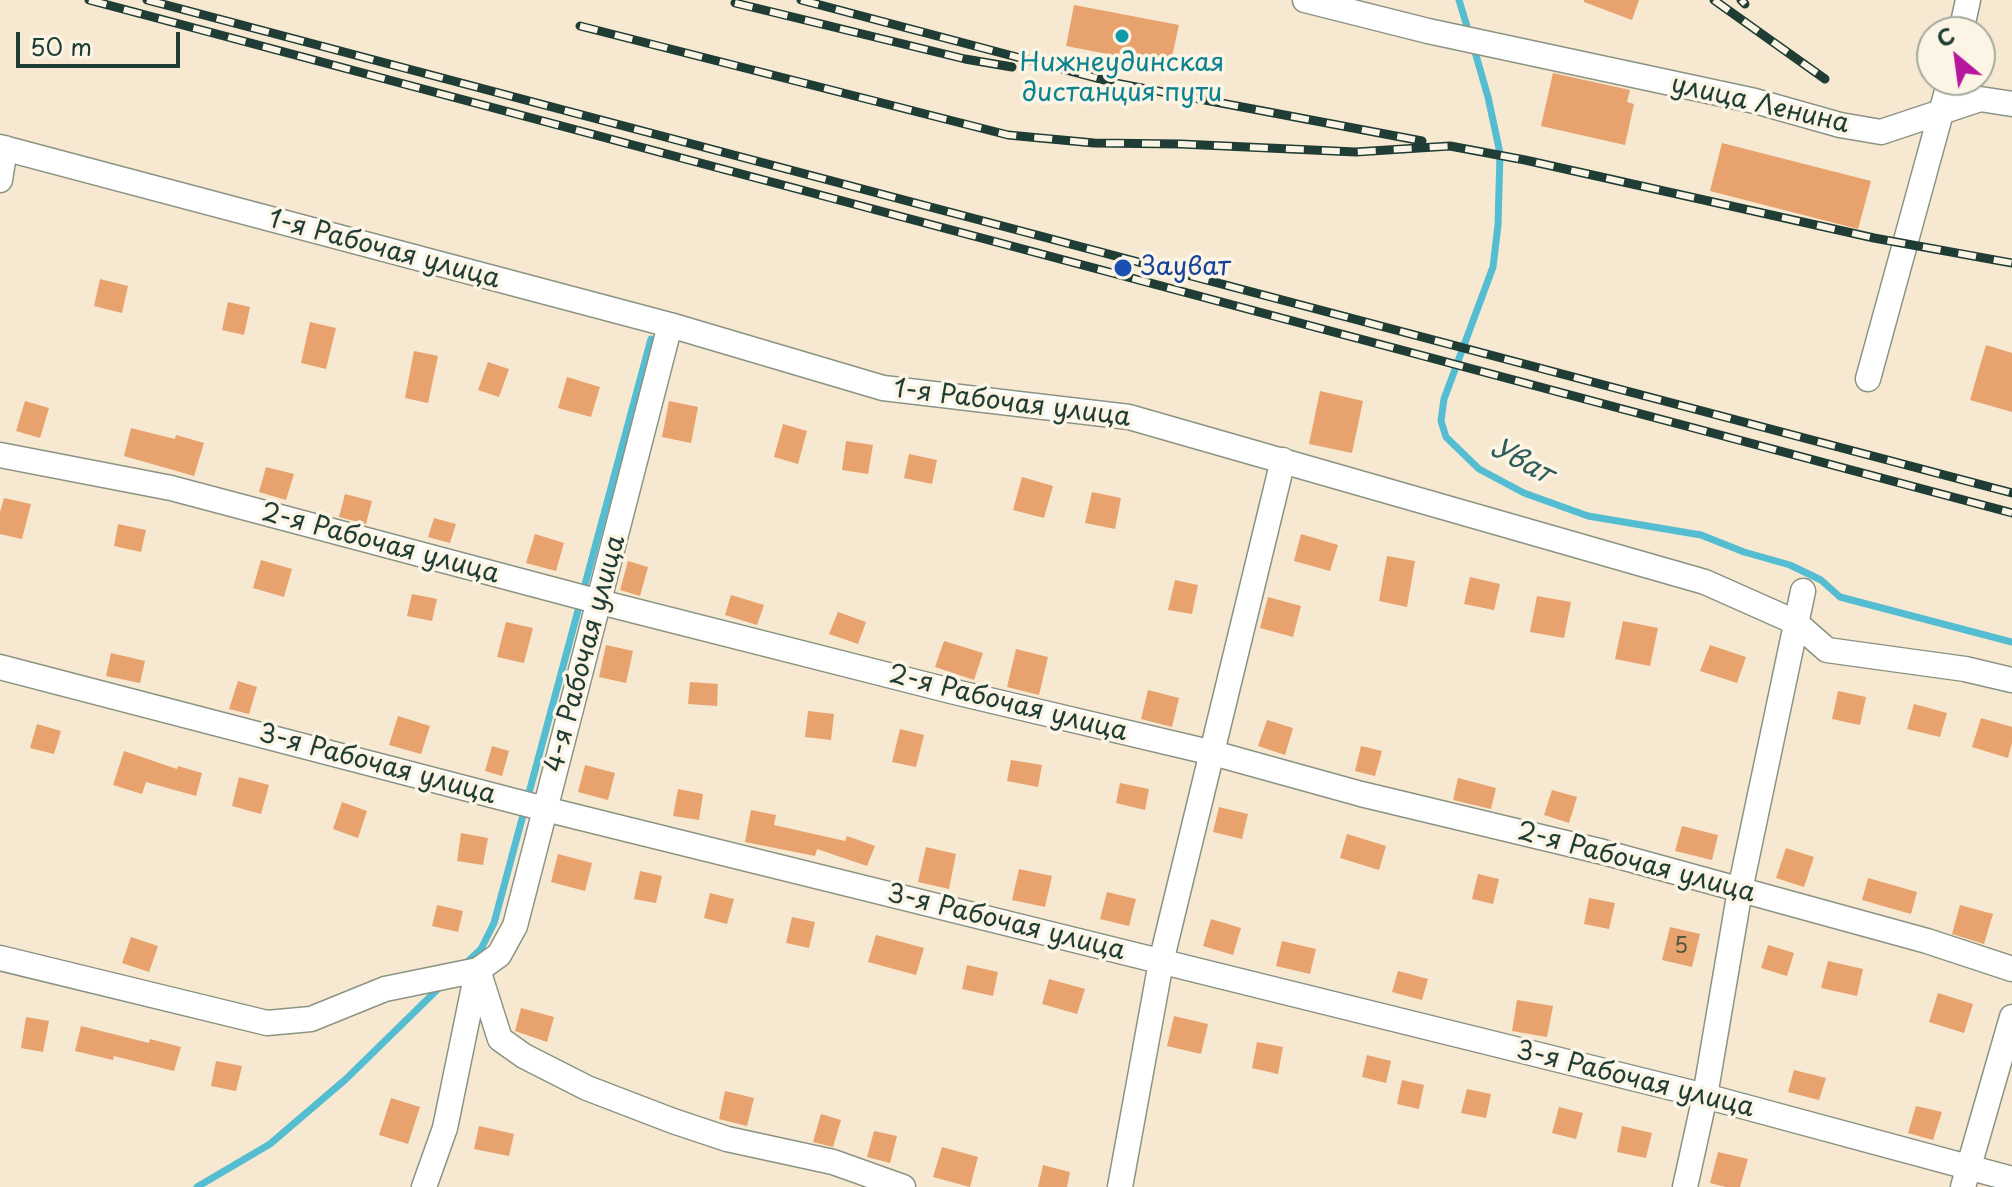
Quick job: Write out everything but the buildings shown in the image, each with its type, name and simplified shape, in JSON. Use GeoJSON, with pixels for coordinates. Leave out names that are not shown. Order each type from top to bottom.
{"type":"FeatureCollection","features":[{"type":"Feature","properties":{"kind":"street","name":"улица Ленина"},"geometry":{"type":"LineString","coordinates":[[1305,0],[1428,31],[1755,101],[1840,125],[1881,132],[1980,99],[2012,104]]}},
{"type":"Feature","properties":{"kind":"street"},"geometry":{"type":"LineString","coordinates":[[1868,379],[1946,96]]}},
{"type":"Feature","properties":{"kind":"street"},"geometry":{"type":"LineString","coordinates":[[0,180],[3,147]]}},
{"type":"Feature","properties":{"kind":"street","name":"1-я Рабочая улица"},"geometry":{"type":"LineString","coordinates":[[3,147],[670,325],[883,388],[1129,417],[1705,582],[1795,622],[1827,650],[1965,669],[2012,680]]}},
{"type":"Feature","properties":{"kind":"street","name":"4-я Рабочая улица"},"geometry":{"type":"LineString","coordinates":[[478,970],[499,955],[515,926],[670,325]]}},
{"type":"Feature","properties":{"kind":"street","name":"2-я Рабочая улица"},"geometry":{"type":"LineString","coordinates":[[0,455],[171,488],[600,602],[1603,852],[1927,941],[2012,969]]}},
{"type":"Feature","properties":{"kind":"street"},"geometry":{"type":"LineString","coordinates":[[1120,1187],[1161,962],[1283,460]]}},
{"type":"Feature","properties":{"kind":"street"},"geometry":{"type":"LineString","coordinates":[[1685,1187],[1705,1096],[1740,890],[1803,591]]}},
{"type":"Feature","properties":{"kind":"street","name":"3-я Рабочая улица"},"geometry":{"type":"LineString","coordinates":[[0,667],[545,809],[1705,1096],[1965,1178],[2012,1179]]}},
{"type":"Feature","properties":{"kind":"street"},"geometry":{"type":"LineString","coordinates":[[0,958],[267,1023],[311,1019],[385,989],[478,970]]}},
{"type":"Feature","properties":{"kind":"street"},"geometry":{"type":"LineString","coordinates":[[424,1187],[445,1128],[478,970]]}},
{"type":"Feature","properties":{"kind":"street"},"geometry":{"type":"LineString","coordinates":[[478,970],[500,1039],[524,1056],[587,1088],[673,1121],[727,1139],[833,1162],[903,1187]]}},
{"type":"Feature","properties":{"kind":"street"},"geometry":{"type":"LineString","coordinates":[[1965,1178],[2012,1017]]}},
{"type":"Feature","properties":{"kind":"waterway","name":"Уват"},"geometry":{"type":"LineString","coordinates":[[1459,0],[1469,33]]}},
{"type":"Feature","properties":{"kind":"waterway","name":"Уват"},"geometry":{"type":"LineString","coordinates":[[1473,45],[1500,153],[1498,225],[1493,267],[1444,399],[1441,421],[1446,437],[1479,469],[1524,493],[1588,516],[1701,535],[1790,565],[1821,580],[1840,597],[2012,642]]}},
{"type":"Feature","properties":{"kind":"waterway"},"geometry":{"type":"LineString","coordinates":[[465,964],[481,949],[494,923],[651,339]]}},
{"type":"Feature","properties":{"kind":"waterway"},"geometry":{"type":"LineString","coordinates":[[197,1187],[270,1144],[346,1079],[441,986]]}},
{"type":"Feature","properties":{"kind":"railway"},"geometry":{"type":"LineString","coordinates":[[89,0],[2012,513]]}},
{"type":"Feature","properties":{"kind":"railway"},"geometry":{"type":"LineString","coordinates":[[147,0],[2012,493]]}},
{"type":"Feature","properties":{"kind":"railway"},"geometry":{"type":"LineString","coordinates":[[801,0],[1115,83],[1422,141]]}},
{"type":"Feature","properties":{"kind":"railway"},"geometry":{"type":"LineString","coordinates":[[1714,0],[1825,79]]}},
{"type":"Feature","properties":{"kind":"railway"},"geometry":{"type":"LineString","coordinates":[[1741,0],[1745,4]]}},
{"type":"Feature","properties":{"kind":"railway"},"geometry":{"type":"LineString","coordinates":[[735,3],[965,59],[1012,67]]}},
{"type":"Feature","properties":{"kind":"railway"},"geometry":{"type":"LineString","coordinates":[[580,26],[1008,135],[1094,143],[1356,152],[1450,146],[1874,238],[2012,263]]}},
{"type":"Feature","properties":{"kind":"place","name":"Нижнеудинская дистанция пути"},"geometry":{"type":"Point","coordinates":[1122,36]}},
{"type":"Feature","properties":{"kind":"place","name":"Зауват"},"geometry":{"type":"Point","coordinates":[1123,268]}}]}
